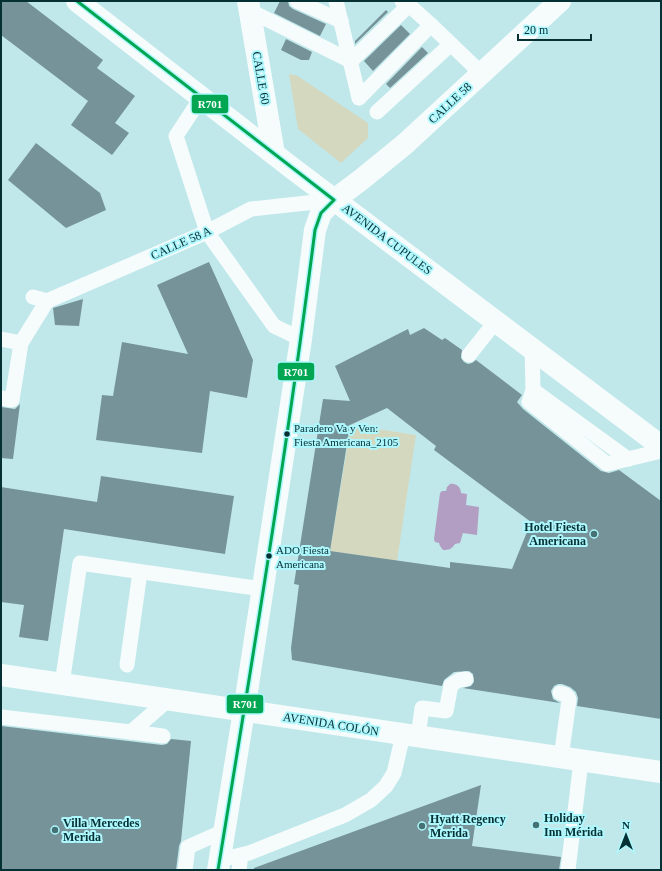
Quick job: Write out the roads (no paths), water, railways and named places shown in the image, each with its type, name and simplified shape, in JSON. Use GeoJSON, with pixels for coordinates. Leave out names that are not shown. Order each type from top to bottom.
{"type":"FeatureCollection","features":[{"type":"Feature","properties":{"kind":"street","name":"AVENIDA CUPULES"},"geometry":{"type":"LineString","coordinates":[[77,1],[334,200],[661,446]]}},
{"type":"Feature","properties":{"kind":"street","name":"CALLE 58"},"geometry":{"type":"LineString","coordinates":[[334,200],[405,144],[560,1]]}},
{"type":"Feature","properties":{"kind":"street","name":"CALLE 60"},"geometry":{"type":"LineString","coordinates":[[249,6],[274,154]]}},
{"type":"Feature","properties":{"kind":"street"},"geometry":{"type":"LineString","coordinates":[[219,865],[301,340],[316,230],[321,213],[334,200]]}},
{"type":"Feature","properties":{"kind":"street","name":"AVENIDA COLÓN"},"geometry":{"type":"LineString","coordinates":[[1,675],[661,772]]}},
{"type":"Feature","properties":{"kind":"lane"},"geometry":{"type":"LineString","coordinates":[[297,1],[341,21]]}},
{"type":"Feature","properties":{"kind":"lane"},"geometry":{"type":"LineString","coordinates":[[336,1],[359,98],[431,25]]}},
{"type":"Feature","properties":{"kind":"lane"},"geometry":{"type":"LineString","coordinates":[[351,61],[405,3],[431,25],[482,74]]}},
{"type":"Feature","properties":{"kind":"lane"},"geometry":{"type":"LineString","coordinates":[[249,6],[351,61]]}},
{"type":"Feature","properties":{"kind":"lane"},"geometry":{"type":"LineString","coordinates":[[377,112],[451,44]]}},
{"type":"Feature","properties":{"kind":"lane"},"geometry":{"type":"LineString","coordinates":[[201,98],[176,136],[207,232],[274,326],[301,340]]}},
{"type":"Feature","properties":{"kind":"lane","name":"CALLE 58 A"},"geometry":{"type":"LineString","coordinates":[[47,301],[207,232],[252,209],[334,200]]}},
{"type":"Feature","properties":{"kind":"lane"},"geometry":{"type":"LineString","coordinates":[[1,398],[12,400],[21,343],[47,301],[33,296]]}},
{"type":"Feature","properties":{"kind":"lane"},"geometry":{"type":"LineString","coordinates":[[469,355],[496,321]]}},
{"type":"Feature","properties":{"kind":"lane"},"geometry":{"type":"LineString","coordinates":[[1,339],[21,343]]}},
{"type":"Feature","properties":{"kind":"lane"},"geometry":{"type":"LineString","coordinates":[[532,348],[532,390],[628,459],[661,451]]}},
{"type":"Feature","properties":{"kind":"lane"},"geometry":{"type":"LineString","coordinates":[[62,684],[80,563],[262,589]]}},
{"type":"Feature","properties":{"kind":"lane"},"geometry":{"type":"LineString","coordinates":[[127,665],[140,572]]}},
{"type":"Feature","properties":{"kind":"lane"},"geometry":{"type":"LineString","coordinates":[[219,865],[345,815],[371,800],[386,786],[394,773],[422,708],[446,711],[451,685],[459,680],[466,679]]}},
{"type":"Feature","properties":{"kind":"lane"},"geometry":{"type":"LineString","coordinates":[[560,693],[565,694],[569,700],[571,759],[568,870]]}},
{"type":"Feature","properties":{"kind":"lane"},"geometry":{"type":"LineString","coordinates":[[131,732],[168,700]]}},
{"type":"Feature","properties":{"kind":"lane"},"geometry":{"type":"LineString","coordinates":[[1,717],[163,736]]}},
{"type":"Feature","properties":{"kind":"lane"},"geometry":{"type":"LineString","coordinates":[[185,870],[188,847],[224,831]]}},
{"type":"Feature","properties":{"kind":"lane"},"geometry":{"type":"LineString","coordinates":[[239,870],[241,855]]}},
{"type":"Feature","properties":{"kind":"place","name":"Paradero Va y Ven: Fiesta Americana_2105"},"geometry":{"type":"Point","coordinates":[287,434]}},
{"type":"Feature","properties":{"kind":"place","name":"Hotel Fiesta Americana"},"geometry":{"type":"Point","coordinates":[594,534]}},
{"type":"Feature","properties":{"kind":"place","name":"ADO Fiesta Americana"},"geometry":{"type":"Point","coordinates":[269,556]}},
{"type":"Feature","properties":{"kind":"place","name":"Holiday Inn Mérida"},"geometry":{"type":"Point","coordinates":[536,825]}},
{"type":"Feature","properties":{"kind":"place","name":"Hyatt Regency Merida"},"geometry":{"type":"Point","coordinates":[422,826]}},
{"type":"Feature","properties":{"kind":"place","name":"Villa Mercedes Merida"},"geometry":{"type":"Point","coordinates":[55,830]}}]}
